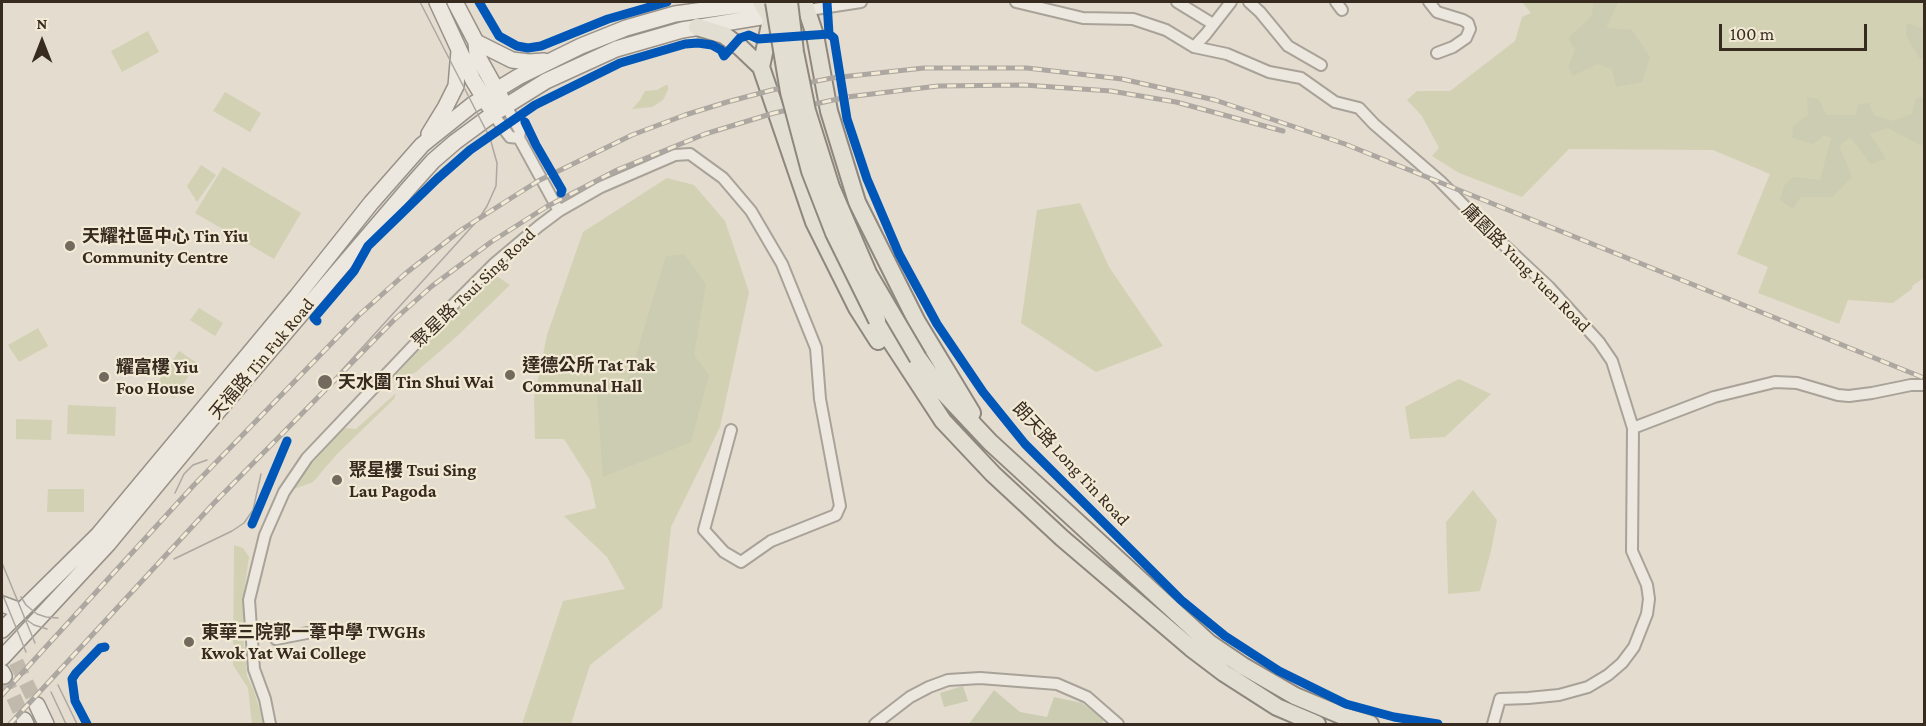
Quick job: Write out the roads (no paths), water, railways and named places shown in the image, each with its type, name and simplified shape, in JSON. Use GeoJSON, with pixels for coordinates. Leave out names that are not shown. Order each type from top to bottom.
{"type":"FeatureCollection","features":[{"type":"Feature","properties":{"kind":"main road"},"geometry":{"type":"LineString","coordinates":[[437,2],[459,45],[499,110]]}},
{"type":"Feature","properties":{"kind":"main road"},"geometry":{"type":"LineString","coordinates":[[455,2],[476,42],[477,55],[490,94]]}},
{"type":"Feature","properties":{"kind":"main road"},"geometry":{"type":"LineString","coordinates":[[761,68],[780,6]]}},
{"type":"Feature","properties":{"kind":"main road"},"geometry":{"type":"LineString","coordinates":[[780,6],[789,92],[810,171],[834,233],[877,320],[943,421]]}},
{"type":"Feature","properties":{"kind":"main road"},"geometry":{"type":"LineString","coordinates":[[780,6],[814,35],[829,111],[857,202],[917,322],[990,442]]}},
{"type":"Feature","properties":{"kind":"main road","name":"天福路 Tin Fuk Road"},"geometry":{"type":"LineString","coordinates":[[7,652],[108,544],[202,430],[433,161],[471,129],[546,81],[594,58],[666,34],[780,6]]}},
{"type":"Feature","properties":{"kind":"main road","name":"天福路 Tin Fuk Road"},"geometry":{"type":"LineString","coordinates":[[2,630],[98,536],[284,312],[371,203],[422,145],[490,94],[550,60],[603,36],[675,14],[780,6]]}},
{"type":"Feature","properties":{"kind":"main road","name":"朗天路 Long Tin Road"},"geometry":{"type":"LineString","coordinates":[[780,6],[795,52],[807,111],[831,187],[868,273],[918,358],[942,391],[990,442],[1209,643],[1294,696],[1343,716],[1370,724]]}},
{"type":"Feature","properties":{"kind":"main road"},"geometry":{"type":"LineString","coordinates":[[697,27],[724,35],[761,68],[814,222],[857,308],[882,348],[943,421],[993,474],[1062,538],[1191,648],[1224,673],[1277,707],[1317,724]]}},
{"type":"Feature","properties":{"kind":"main road"},"geometry":{"type":"LineString","coordinates":[[476,42],[502,56],[520,62],[550,60]]}},
{"type":"Feature","properties":{"kind":"main road"},"geometry":{"type":"LineString","coordinates":[[422,145],[456,86],[459,45]]}},
{"type":"Feature","properties":{"kind":"main road"},"geometry":{"type":"LineString","coordinates":[[2,604],[21,611]]}},
{"type":"Feature","properties":{"kind":"main road"},"geometry":{"type":"LineString","coordinates":[[37,705],[46,724]]}},
{"type":"Feature","properties":{"kind":"street"},"geometry":{"type":"LineString","coordinates":[[780,6],[861,2]]}},
{"type":"Feature","properties":{"kind":"street","name":"庸園路 Yung Yuen Road"},"geometry":{"type":"LineString","coordinates":[[1016,2],[1083,18],[1133,19],[1166,30],[1194,47],[1227,54],[1269,72],[1301,78],[1335,102],[1359,108],[1374,124],[1440,181],[1549,287],[1599,342],[1611,361],[1633,428],[1632,551],[1647,585],[1649,599],[1647,614],[1634,647],[1623,663],[1608,675],[1588,687],[1559,695],[1500,699],[1494,722]]}},
{"type":"Feature","properties":{"kind":"street"},"geometry":{"type":"LineString","coordinates":[[1177,2],[1213,24]]}},
{"type":"Feature","properties":{"kind":"street"},"geometry":{"type":"LineString","coordinates":[[1194,47],[1231,2]]}},
{"type":"Feature","properties":{"kind":"street"},"geometry":{"type":"LineString","coordinates":[[1249,2],[1288,46],[1321,65]]}},
{"type":"Feature","properties":{"kind":"street"},"geometry":{"type":"LineString","coordinates":[[1429,2],[1437,12],[1463,20],[1468,23],[1470,29],[1466,38],[1453,47],[1437,53]]}},
{"type":"Feature","properties":{"kind":"street"},"geometry":{"type":"LineString","coordinates":[[499,110],[510,137],[519,138],[559,212]]}},
{"type":"Feature","properties":{"kind":"street","name":"聚星路 Tsui Sing Road"},"geometry":{"type":"LineString","coordinates":[[270,724],[266,699],[254,669],[249,600],[265,535],[284,492],[307,458],[419,339],[495,263],[559,212],[601,187],[682,153],[690,154],[703,163],[737,192],[751,211],[782,264],[816,348],[820,399],[840,506],[836,515],[771,541],[741,562],[724,552],[704,530],[731,430]]}},
{"type":"Feature","properties":{"kind":"street"},"geometry":{"type":"LineString","coordinates":[[1633,428],[1714,397],[1775,382],[1797,383],[1849,396],[1911,385],[1924,385]]}},
{"type":"Feature","properties":{"kind":"street"},"geometry":{"type":"LineString","coordinates":[[250,627],[270,630],[276,639],[307,633]]}},
{"type":"Feature","properties":{"kind":"street"},"geometry":{"type":"LineString","coordinates":[[875,724],[910,697],[929,687],[948,680],[964,678],[1057,684],[1087,697],[1118,724]]}},
{"type":"Feature","properties":{"kind":"tunnel"},"geometry":{"type":"LineString","coordinates":[[16,662],[37,705]]}},
{"type":"Feature","properties":{"kind":"tunnel"},"geometry":{"type":"LineString","coordinates":[[4,676],[24,720]]}},
{"type":"Feature","properties":{"kind":"tram line"},"geometry":{"type":"LineString","coordinates":[[340,372],[478,220],[496,186],[497,163],[490,138],[420,2]]}},
{"type":"Feature","properties":{"kind":"tram line"},"geometry":{"type":"LineString","coordinates":[[175,493],[184,474],[193,465],[207,460]]}},
{"type":"Feature","properties":{"kind":"tram line"},"geometry":{"type":"LineString","coordinates":[[174,559],[244,523],[253,510],[261,474]]}},
{"type":"Feature","properties":{"kind":"tram line"},"geometry":{"type":"LineString","coordinates":[[2,563],[35,643]]}},
{"type":"Feature","properties":{"kind":"tram line"},"geometry":{"type":"LineString","coordinates":[[2,593],[26,652]]}},
{"type":"Feature","properties":{"kind":"tram line"},"geometry":{"type":"LineString","coordinates":[[21,597],[26,605],[37,614],[58,618]]}},
{"type":"Feature","properties":{"kind":"tram line"},"geometry":{"type":"LineString","coordinates":[[24,618],[34,625],[47,629]]}},
{"type":"Feature","properties":{"kind":"tram line"},"geometry":{"type":"LineString","coordinates":[[58,685],[77,724]]}},
{"type":"Feature","properties":{"kind":"tram line"},"geometry":{"type":"LineString","coordinates":[[51,692],[66,724]]}},
{"type":"Feature","properties":{"kind":"railway"},"geometry":{"type":"LineString","coordinates":[[2,695],[194,485],[358,316],[406,273],[461,230],[538,181],[632,135],[727,102],[832,78],[924,68],[1027,68],[1122,79],[1215,100],[1345,144],[1924,378]]}},
{"type":"Feature","properties":{"kind":"railway"},"geometry":{"type":"LineString","coordinates":[[10,724],[214,503],[394,320],[432,286],[491,242],[546,207],[617,170],[705,134],[774,113],[847,97],[938,86],[1024,85],[1111,91],[1176,102],[1283,131]]}},
{"type":"Feature","properties":{"kind":"place","name":"天耀社區中心 Tin Yiu Community Centre"},"geometry":{"type":"Point","coordinates":[70,246]}},
{"type":"Feature","properties":{"kind":"place","name":"達德公所 Tat Tak Communal Hall"},"geometry":{"type":"Point","coordinates":[510,375]}},
{"type":"Feature","properties":{"kind":"place","name":"耀富樓 Yiu Foo House"},"geometry":{"type":"Point","coordinates":[104,377]}},
{"type":"Feature","properties":{"kind":"place","name":"天水圍 Tin Shui Wai"},"geometry":{"type":"Point","coordinates":[325,382]}},
{"type":"Feature","properties":{"kind":"place","name":"聚星樓 Tsui Sing Lau Pagoda"},"geometry":{"type":"Point","coordinates":[337,480]}},
{"type":"Feature","properties":{"kind":"place","name":"東華三院郭一葦中學 TWGHs Kwok Yat Wai College"},"geometry":{"type":"Point","coordinates":[189,642]}}]}
